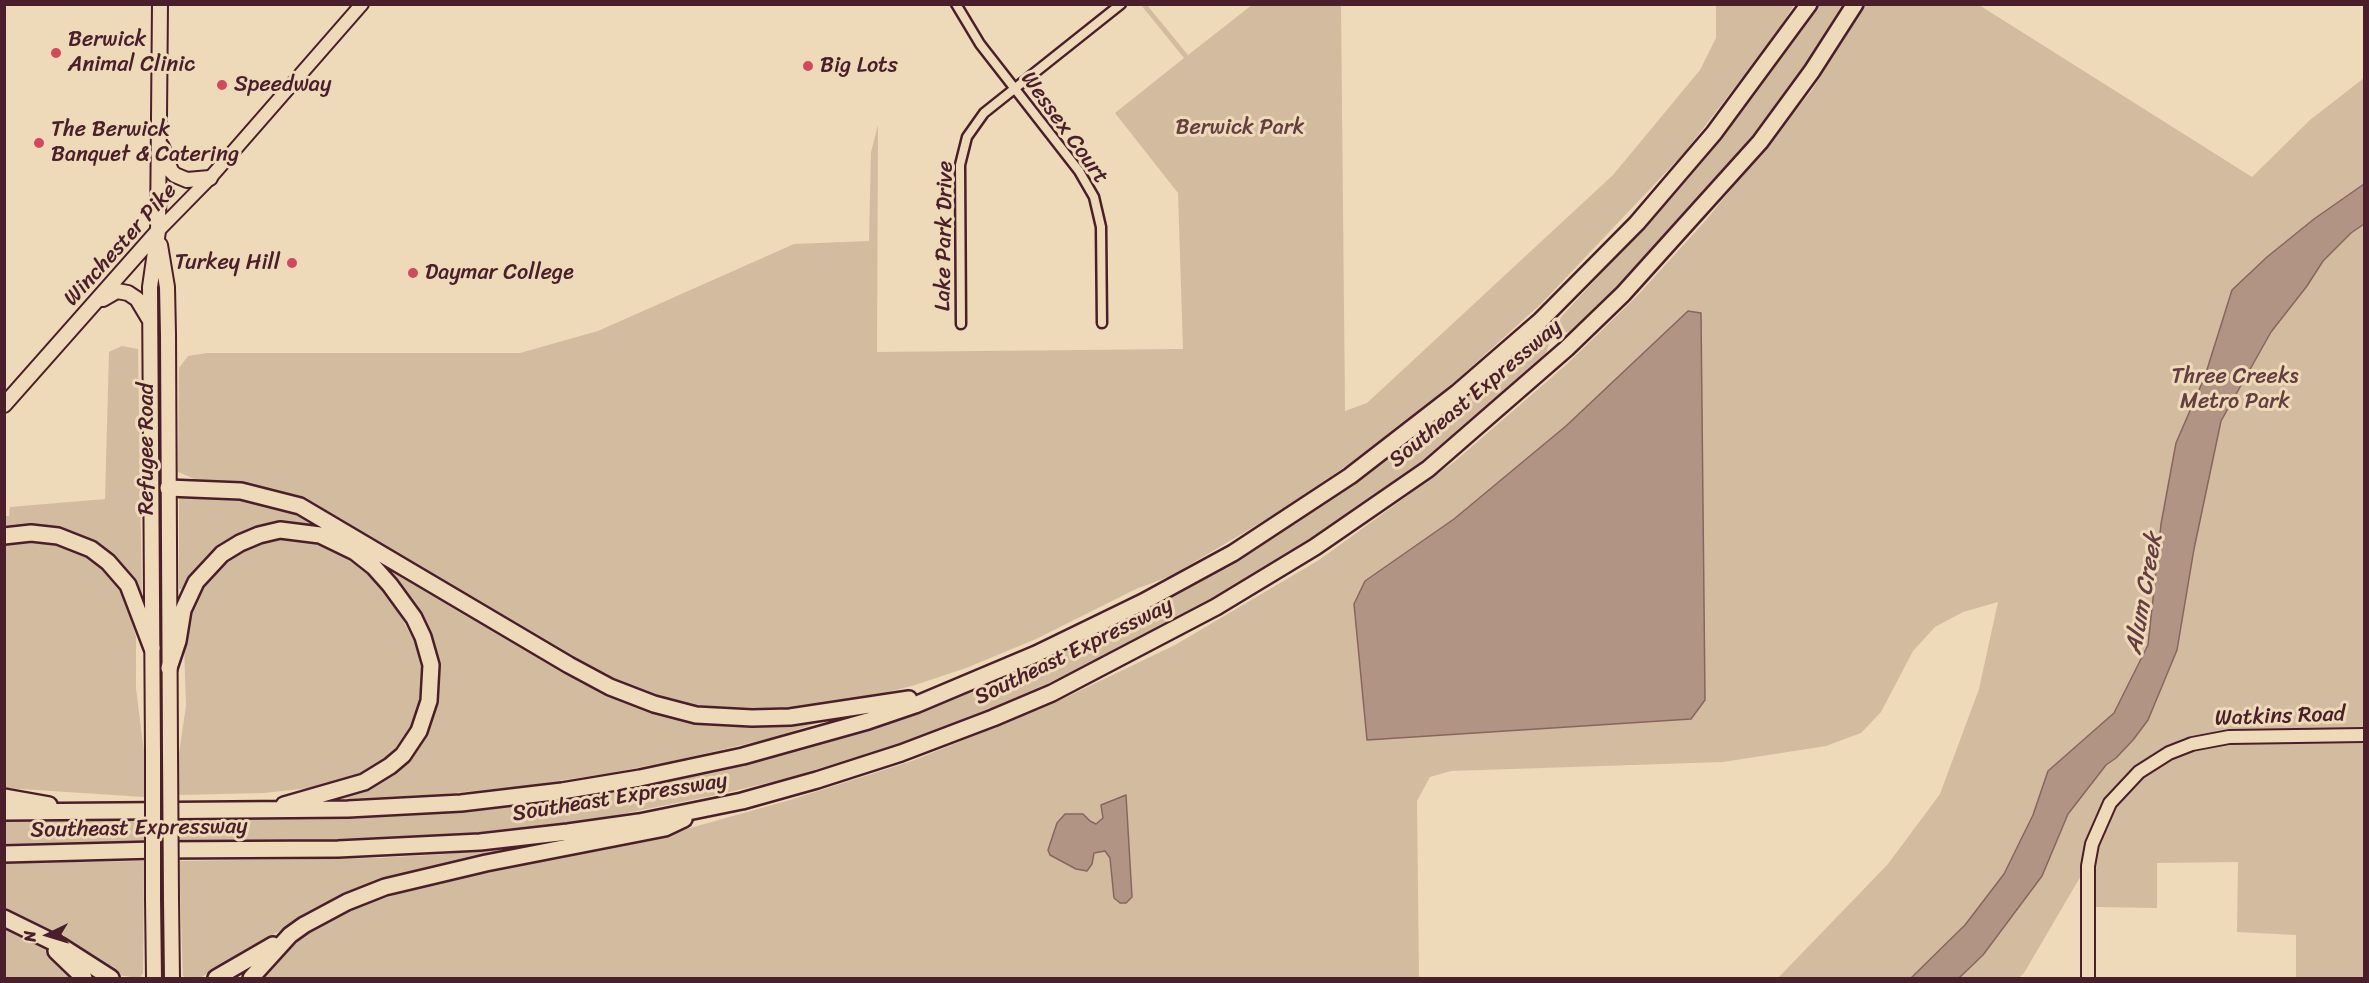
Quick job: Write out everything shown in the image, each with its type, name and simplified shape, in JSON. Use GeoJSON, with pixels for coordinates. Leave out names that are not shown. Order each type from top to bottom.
{"type":"FeatureCollection","features":[{"type":"Feature","properties":{"kind":"highway","name":"Southeast Expressway"},"geometry":{"type":"LineString","coordinates":[[4,812],[359,809],[472,802],[640,778],[784,744],[868,721],[939,695],[1079,635],[1233,553],[1350,476],[1457,393],[1540,321],[1637,223],[1714,133],[1809,4]]}},
{"type":"Feature","properties":{"kind":"highway","name":"Southeast Expressway"},"geometry":{"type":"LineString","coordinates":[[4,854],[338,849],[480,842],[568,832],[712,807],[817,780],[901,753],[1052,693],[1216,607],[1315,547],[1428,469],[1566,349],[1623,294],[1760,142],[1812,71],[1855,4]]}},
{"type":"Feature","properties":{"kind":"highway"},"geometry":{"type":"LineString","coordinates":[[168,488],[241,491],[300,506],[569,665],[610,687],[654,704],[696,715],[740,718],[780,717],[939,695]]}},
{"type":"Feature","properties":{"kind":"highway"},"geometry":{"type":"LineString","coordinates":[[169,668],[178,641],[183,610],[196,582],[222,554],[259,535],[280,530],[300,531],[339,542],[374,567],[403,601],[423,636],[431,665],[431,688],[426,713],[411,744],[390,766],[364,782],[263,811]]}},
{"type":"Feature","properties":{"kind":"highway"},"geometry":{"type":"LineString","coordinates":[[4,536],[31,533],[58,536],[91,549],[108,562],[128,585],[152,648]]}},
{"type":"Feature","properties":{"kind":"highway"},"geometry":{"type":"LineString","coordinates":[[4,797],[81,812]]}},
{"type":"Feature","properties":{"kind":"highway"},"geometry":{"type":"LineString","coordinates":[[216,978],[304,925],[347,902],[385,887],[665,828],[712,807]]}},
{"type":"Feature","properties":{"kind":"highway"},"geometry":{"type":"LineString","coordinates":[[4,918],[61,946],[111,978]]}},
{"type":"Feature","properties":{"kind":"highway"},"geometry":{"type":"LineString","coordinates":[[38,935],[84,978]]}},
{"type":"Feature","properties":{"kind":"highway"},"geometry":{"type":"LineString","coordinates":[[251,978],[290,935]]}},
{"type":"Feature","properties":{"kind":"main road","name":"Refugee Road"},"geometry":{"type":"LineString","coordinates":[[154,978],[150,287],[158,231],[160,4]]}},
{"type":"Feature","properties":{"kind":"main road"},"geometry":{"type":"LineString","coordinates":[[159,135],[171,171],[175,175],[187,180],[210,178]]}},
{"type":"Feature","properties":{"kind":"main road","name":"Refugee Road"},"geometry":{"type":"LineString","coordinates":[[158,231],[167,287],[172,978]]}},
{"type":"Feature","properties":{"kind":"main road","name":"Winchester Pike"},"geometry":{"type":"LineString","coordinates":[[4,405],[158,231]]}},
{"type":"Feature","properties":{"kind":"main road"},"geometry":{"type":"LineString","coordinates":[[94,305],[112,293],[122,292],[136,299],[150,320]]}},
{"type":"Feature","properties":{"kind":"street","name":"Winchester Pike"},"geometry":{"type":"LineString","coordinates":[[158,231],[210,178],[362,4]]}},
{"type":"Feature","properties":{"kind":"street","name":"Wessex Court"},"geometry":{"type":"LineString","coordinates":[[956,4],[980,44],[1079,171],[1094,197],[1101,227],[1102,322]]}},
{"type":"Feature","properties":{"kind":"street","name":"Lake Park Drive"},"geometry":{"type":"LineString","coordinates":[[961,324],[960,165],[967,136],[984,113],[1121,4]]}},
{"type":"Feature","properties":{"kind":"street","name":"Watkins Road"},"geometry":{"type":"LineString","coordinates":[[2088,978],[2088,866],[2092,844],[2110,803],[2139,772],[2169,753],[2192,744],[2229,737],[2364,735]]}},
{"type":"Feature","properties":{"kind":"green space","name":"Berwick Park"},"geometry":{"type":"Polygon","coordinates":[[[1141,5],[1147,5],[1188,55],[1252,5],[1341,5],[1345,411],[1367,403],[1613,175],[1700,70],[1716,38],[1716,5],[1794,5],[1778,31],[1685,152],[1542,303],[1448,388],[1349,464],[1275,514],[1171,576],[1136,589],[1036,639],[966,668],[915,685],[865,698],[803,708],[760,711],[720,711],[684,706],[653,698],[613,682],[328,515],[237,486],[199,481],[178,472],[179,368],[188,356],[207,353],[520,353],[598,331],[794,244],[869,241],[871,152],[878,125],[877,352],[1183,349],[1178,193],[1115,113],[1184,58],[1141,5]]]}},
{"type":"Feature","properties":{"kind":"green space"},"geometry":{"type":"Polygon","coordinates":[[[1816,5],[1846,5],[1792,85],[1736,158],[1633,274],[1575,332],[1563,331],[1558,323],[1562,316],[1672,196],[1760,87],[1816,5]]]}},
{"type":"Feature","properties":{"kind":"green space","name":"Three Creeks Metro Park"},"geometry":{"type":"Polygon","coordinates":[[[1866,5],[1979,5],[2252,177],[2310,120],[2364,78],[2364,730],[2222,732],[2182,739],[2151,756],[2135,783],[2154,767],[2189,749],[2233,742],[2364,741],[2364,978],[2296,978],[2296,935],[2237,932],[2238,862],[2157,863],[2157,908],[2094,907],[2099,845],[2019,978],[1778,978],[1888,864],[1940,794],[1979,689],[1998,602],[1963,612],[1935,627],[1913,651],[1881,712],[1861,733],[1826,746],[1723,762],[1451,771],[1430,777],[1417,801],[1419,978],[260,978],[277,957],[304,933],[349,911],[419,886],[683,830],[790,800],[912,761],[1052,704],[1175,645],[1319,560],[1454,462],[1567,364],[1637,296],[1706,220],[1812,90],[1866,5]],[[1567,426],[1454,519],[1365,581],[1368,740],[1567,426]]]}},
{"type":"Feature","properties":{"kind":"green space"},"geometry":{"type":"Polygon","coordinates":[[[1543,337],[1549,344],[1546,353],[1496,402],[1425,462],[1253,577],[1177,620],[1082,668],[990,709],[899,744],[788,778],[721,794],[612,816],[532,828],[441,838],[180,843],[180,819],[326,817],[446,812],[574,798],[709,772],[801,749],[897,719],[1005,675],[1136,615],[1254,551],[1360,478],[1456,405],[1530,339],[1543,337]]]}},
{"type":"Feature","properties":{"kind":"green space"},"geometry":{"type":"Polygon","coordinates":[[[122,346],[138,349],[142,605],[103,550],[5,530],[4,516],[9,516],[10,507],[105,499],[109,352],[122,346]]]}},
{"type":"Feature","properties":{"kind":"green space"},"geometry":{"type":"Polygon","coordinates":[[[179,494],[241,498],[265,503],[292,512],[321,526],[319,530],[246,534],[184,589],[179,589],[179,494]]]}},
{"type":"Feature","properties":{"kind":"green space"},"geometry":{"type":"Polygon","coordinates":[[[271,540],[309,540],[325,546],[351,561],[391,598],[417,647],[422,667],[422,684],[415,721],[387,759],[358,778],[337,785],[264,793],[179,795],[179,753],[186,706],[184,644],[186,622],[192,602],[214,571],[230,557],[247,547],[271,540]]]}},
{"type":"Feature","properties":{"kind":"green space"},"geometry":{"type":"Polygon","coordinates":[[[34,541],[68,547],[86,556],[114,581],[125,600],[136,637],[136,688],[144,752],[144,797],[5,788],[4,545],[34,541]]]}},
{"type":"Feature","properties":{"kind":"green space"},"geometry":{"type":"Polygon","coordinates":[[[375,558],[652,711],[818,718],[820,722],[776,737],[610,773],[524,786],[444,794],[342,799],[341,795],[405,759],[436,670],[375,558]]]}},
{"type":"Feature","properties":{"kind":"green space"},"geometry":{"type":"Polygon","coordinates":[[[144,818],[145,843],[5,845],[4,820],[144,818]]]}},
{"type":"Feature","properties":{"kind":"green space"},"geometry":{"type":"Polygon","coordinates":[[[538,844],[539,847],[370,886],[317,909],[200,978],[183,976],[179,861],[378,858],[447,854],[538,844]]]}},
{"type":"Feature","properties":{"kind":"green space"},"geometry":{"type":"Polygon","coordinates":[[[144,861],[143,973],[140,978],[117,975],[28,919],[5,908],[5,863],[144,861]]]}},
{"type":"Feature","properties":{"kind":"green space"},"geometry":{"type":"Polygon","coordinates":[[[5,927],[44,949],[73,978],[5,978],[5,927]]]}},
{"type":"Feature","properties":{"kind":"shaded area"},"geometry":{"type":"Polygon","coordinates":[[[2364,184],[2364,224],[2351,233],[2323,261],[2307,286],[2271,332],[2221,421],[2194,549],[2177,650],[2148,720],[2133,740],[2106,765],[2068,814],[2042,876],[1983,955],[1959,978],[1911,978],[1965,925],[2004,874],[2033,815],[2048,771],[2114,713],[2148,645],[2161,524],[2176,443],[2205,376],[2232,290],[2267,257],[2314,219],[2364,184]]]}},
{"type":"Feature","properties":{"kind":"shaded area"},"geometry":{"type":"Polygon","coordinates":[[[1688,311],[1701,313],[1705,700],[1691,719],[1367,740],[1354,604],[1365,581],[1454,519],[1566,426],[1688,311]]]}},
{"type":"Feature","properties":{"kind":"shaded area"},"geometry":{"type":"Polygon","coordinates":[[[1126,795],[1132,897],[1126,903],[1120,903],[1114,898],[1110,858],[1105,851],[1094,853],[1092,864],[1087,871],[1076,869],[1050,855],[1048,850],[1057,823],[1065,814],[1083,814],[1096,824],[1103,818],[1101,805],[1126,795]]]}},
{"type":"Feature","properties":{"kind":"place","name":"Berwick Animal Clinic"},"geometry":{"type":"Point","coordinates":[56,53]}},
{"type":"Feature","properties":{"kind":"place","name":"Big Lots"},"geometry":{"type":"Point","coordinates":[808,66]}},
{"type":"Feature","properties":{"kind":"place","name":"Speedway"},"geometry":{"type":"Point","coordinates":[222,85]}},
{"type":"Feature","properties":{"kind":"place","name":"The Berwick Banquet & Catering"},"geometry":{"type":"Point","coordinates":[39,143]}},
{"type":"Feature","properties":{"kind":"place","name":"Turkey Hill"},"geometry":{"type":"Point","coordinates":[292,263]}},
{"type":"Feature","properties":{"kind":"place","name":"Daymar College"},"geometry":{"type":"Point","coordinates":[413,273]}},
{"type":"Feature","properties":{"kind":"water label","name":"Alum Creek"},"geometry":{"type":"Point","coordinates":[2145,594]}}]}
